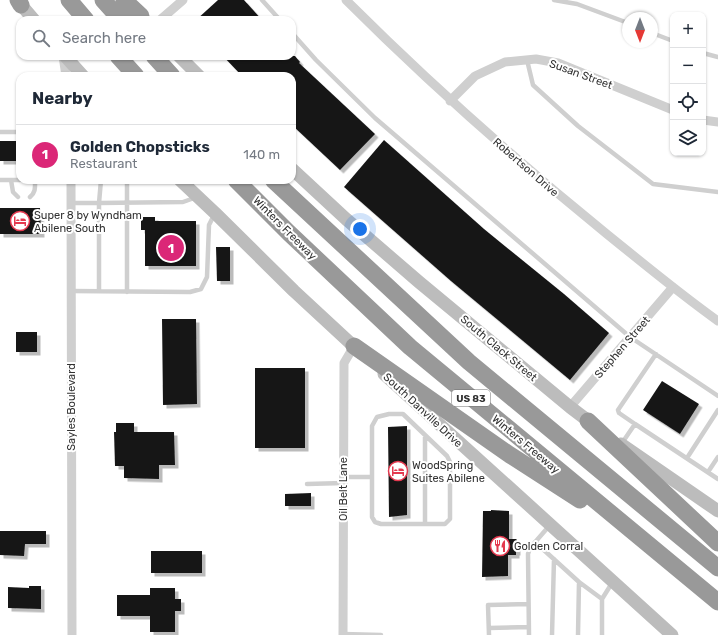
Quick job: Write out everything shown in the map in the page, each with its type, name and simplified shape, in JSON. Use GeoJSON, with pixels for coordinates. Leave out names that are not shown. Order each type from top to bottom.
{"type":"FeatureCollection","features":[{"type":"Feature","properties":{"kind":"highway"},"geometry":{"type":"LineString","coordinates":[[69,0],[83,16]]}},
{"type":"Feature","properties":{"kind":"highway"},"geometry":{"type":"LineString","coordinates":[[103,0],[117,16]]}},
{"type":"Feature","properties":{"kind":"highway"},"geometry":{"type":"LineString","coordinates":[[125,0],[141,16]]}},
{"type":"Feature","properties":{"kind":"highway"},"geometry":{"type":"LineString","coordinates":[[122,60],[132,72]]}},
{"type":"Feature","properties":{"kind":"highway"},"geometry":{"type":"LineString","coordinates":[[158,60],[168,72]]}},
{"type":"Feature","properties":{"kind":"highway","name":"Winters Freeway"},"geometry":{"type":"LineString","coordinates":[[240,184],[289,233],[410,347],[718,602]]}},
{"type":"Feature","properties":{"kind":"highway","name":"US 83"},"geometry":{"type":"LineString","coordinates":[[277,184],[469,362],[718,568]]}},
{"type":"Feature","properties":{"kind":"highway"},"geometry":{"type":"LineString","coordinates":[[354,346],[510,455],[652,548]]}},
{"type":"Feature","properties":{"kind":"highway"},"geometry":{"type":"LineString","coordinates":[[588,421],[718,543]]}},
{"type":"Feature","properties":{"kind":"main road"},"geometry":{"type":"LineString","coordinates":[[19,2],[31,16]]}},
{"type":"Feature","properties":{"kind":"main road"},"geometry":{"type":"LineString","coordinates":[[68,60],[79,72]]}},
{"type":"Feature","properties":{"kind":"main road"},"geometry":{"type":"LineString","coordinates":[[183,60],[195,72]]}},
{"type":"Feature","properties":{"kind":"main road","name":"South Clack Street"},"geometry":{"type":"LineString","coordinates":[[296,173],[419,282],[570,407],[588,421],[717,509]]}},
{"type":"Feature","properties":{"kind":"main road","name":"South Danville Drive"},"geometry":{"type":"LineString","coordinates":[[184,184],[294,291],[416,404],[672,635]]}},
{"type":"Feature","properties":{"kind":"street"},"geometry":{"type":"LineString","coordinates":[[165,16],[183,0]]}},
{"type":"Feature","properties":{"kind":"street","name":"Robertson Drive"},"geometry":{"type":"LineString","coordinates":[[346,0],[450,101],[558,195],[718,321]]}},
{"type":"Feature","properties":{"kind":"street","name":"Susan Street"},"geometry":{"type":"LineString","coordinates":[[450,101],[475,76],[506,62],[536,59],[558,63],[670,109]]}},
{"type":"Feature","properties":{"kind":"street"},"geometry":{"type":"LineString","coordinates":[[64,60],[66,72]]}},
{"type":"Feature","properties":{"kind":"street"},"geometry":{"type":"LineString","coordinates":[[706,120],[718,122]]}},
{"type":"Feature","properties":{"kind":"street","name":"Sayles Boulevard"},"geometry":{"type":"LineString","coordinates":[[71,184],[72,635]]}},
{"type":"Feature","properties":{"kind":"street","name":"Stephen Street"},"geometry":{"type":"LineString","coordinates":[[570,407],[673,287]]}},
{"type":"Feature","properties":{"kind":"street","name":"Oil Belt Lane"},"geometry":{"type":"LineString","coordinates":[[343,635],[344,363],[354,346]]}},
{"type":"Feature","properties":{"kind":"lane"},"geometry":{"type":"LineString","coordinates":[[262,0],[276,16]]}},
{"type":"Feature","properties":{"kind":"lane"},"geometry":{"type":"LineString","coordinates":[[554,0],[577,4],[622,21]]}},
{"type":"Feature","properties":{"kind":"lane"},"geometry":{"type":"LineString","coordinates":[[658,35],[670,40]]}},
{"type":"Feature","properties":{"kind":"lane"},"geometry":{"type":"LineString","coordinates":[[296,38],[316,60],[375,118],[630,337],[718,396]]}},
{"type":"Feature","properties":{"kind":"lane"},"geometry":{"type":"LineString","coordinates":[[706,54],[718,57]]}},
{"type":"Feature","properties":{"kind":"lane"},"geometry":{"type":"LineString","coordinates":[[527,60],[533,85],[578,126],[653,184],[718,192]]}},
{"type":"Feature","properties":{"kind":"lane"},"geometry":{"type":"LineString","coordinates":[[0,132],[16,132]]}},
{"type":"Feature","properties":{"kind":"lane"},"geometry":{"type":"LineString","coordinates":[[0,180],[16,180]]}},
{"type":"Feature","properties":{"kind":"lane"},"geometry":{"type":"LineString","coordinates":[[11,180],[13,192],[18,197]]}},
{"type":"Feature","properties":{"kind":"lane"},"geometry":{"type":"LineString","coordinates":[[30,197],[35,190],[35,184]]}},
{"type":"Feature","properties":{"kind":"lane"},"geometry":{"type":"LineString","coordinates":[[100,184],[100,292]]}},
{"type":"Feature","properties":{"kind":"lane"},"geometry":{"type":"LineString","coordinates":[[127,184],[127,292]]}},
{"type":"Feature","properties":{"kind":"lane"},"geometry":{"type":"LineString","coordinates":[[71,203],[183,202],[198,197]]}},
{"type":"Feature","properties":{"kind":"lane"},"geometry":{"type":"LineString","coordinates":[[71,291],[190,292],[201,289],[207,277],[209,225],[215,213]]}},
{"type":"Feature","properties":{"kind":"lane"},"geometry":{"type":"LineString","coordinates":[[656,354],[618,410],[619,413],[718,479]]}},
{"type":"Feature","properties":{"kind":"lane"},"geometry":{"type":"LineString","coordinates":[[687,458],[718,410]]}},
{"type":"Feature","properties":{"kind":"lane"},"geometry":{"type":"LineString","coordinates":[[389,414],[403,414],[425,435],[448,456],[450,462],[450,519],[446,524],[381,524],[375,522],[372,517],[372,426],[377,417],[389,414]]}},
{"type":"Feature","properties":{"kind":"lane"},"geometry":{"type":"LineString","coordinates":[[622,444],[635,424]]}},
{"type":"Feature","properties":{"kind":"lane"},"geometry":{"type":"LineString","coordinates":[[425,435],[425,524]]}},
{"type":"Feature","properties":{"kind":"lane"},"geometry":{"type":"LineString","coordinates":[[708,472],[718,457]]}},
{"type":"Feature","properties":{"kind":"lane"},"geometry":{"type":"LineString","coordinates":[[306,484],[372,477]]}},
{"type":"Feature","properties":{"kind":"lane"},"geometry":{"type":"LineString","coordinates":[[529,635],[528,554],[530,548],[550,525]]}},
{"type":"Feature","properties":{"kind":"lane"},"geometry":{"type":"LineString","coordinates":[[535,542],[579,582],[602,600]]}},
{"type":"Feature","properties":{"kind":"lane"},"geometry":{"type":"LineString","coordinates":[[552,635],[554,559]]}},
{"type":"Feature","properties":{"kind":"lane"},"geometry":{"type":"LineString","coordinates":[[578,635],[579,582]]}},
{"type":"Feature","properties":{"kind":"lane"},"geometry":{"type":"LineString","coordinates":[[602,635],[602,600],[613,582]]}},
{"type":"Feature","properties":{"kind":"lane"},"geometry":{"type":"LineString","coordinates":[[489,635],[488,605],[528,604]]}},
{"type":"Feature","properties":{"kind":"lane"},"geometry":{"type":"LineString","coordinates":[[489,628],[529,627]]}},
{"type":"Feature","properties":{"kind":"lane"},"geometry":{"type":"LineString","coordinates":[[343,635],[381,635]]}},
{"type":"Feature","properties":{"kind":"building"},"geometry":{"type":"Polygon","coordinates":[[[218,0],[244,0],[258,16],[200,16],[218,0]]]}},
{"type":"Feature","properties":{"kind":"building"},"geometry":{"type":"Polygon","coordinates":[[[296,57],[300,62],[299,63],[375,134],[340,170],[296,129],[296,72],[238,72],[227,60],[296,60],[296,57]]]}},
{"type":"Feature","properties":{"kind":"building"},"geometry":{"type":"Polygon","coordinates":[[[384,140],[484,229],[609,333],[570,380],[451,281],[344,187],[384,140]]]}},
{"type":"Feature","properties":{"kind":"building"},"geometry":{"type":"Polygon","coordinates":[[[0,141],[16,141],[16,161],[0,161],[0,141]]]}},
{"type":"Feature","properties":{"kind":"building","name":"Super 8 by Wyndham Abilene South"},"geometry":{"type":"Polygon","coordinates":[[[0,208],[40,208],[41,234],[0,234],[0,208]]]}},
{"type":"Feature","properties":{"kind":"building"},"geometry":{"type":"Polygon","coordinates":[[[141,217],[155,217],[155,221],[196,221],[196,266],[145,266],[145,230],[141,230],[141,217]]]}},
{"type":"Feature","properties":{"kind":"building"},"geometry":{"type":"Polygon","coordinates":[[[216,247],[230,247],[230,281],[217,281],[216,247]]]}},
{"type":"Feature","properties":{"kind":"building"},"geometry":{"type":"Polygon","coordinates":[[[162,319],[196,319],[197,404],[163,405],[162,319]]]}},
{"type":"Feature","properties":{"kind":"building"},"geometry":{"type":"Polygon","coordinates":[[[16,332],[37,332],[37,352],[16,352],[16,332]]]}},
{"type":"Feature","properties":{"kind":"building"},"geometry":{"type":"Polygon","coordinates":[[[255,368],[305,368],[305,448],[255,448],[255,368]]]}},
{"type":"Feature","properties":{"kind":"building"},"geometry":{"type":"Polygon","coordinates":[[[662,381],[699,404],[680,434],[643,410],[662,381]]]}},
{"type":"Feature","properties":{"kind":"building"},"geometry":{"type":"Polygon","coordinates":[[[116,423],[134,423],[134,432],[174,432],[175,465],[159,465],[159,479],[124,478],[124,466],[115,466],[114,432],[116,432],[116,423]]]}},
{"type":"Feature","properties":{"kind":"building","name":"WoodSpring Suites Abilene"},"geometry":{"type":"Polygon","coordinates":[[[407,426],[407,515],[389,517],[388,427],[407,426]]]}},
{"type":"Feature","properties":{"kind":"building"},"geometry":{"type":"Polygon","coordinates":[[[311,493],[311,506],[285,506],[285,494],[311,493]]]}},
{"type":"Feature","properties":{"kind":"building","name":"Golden Corral"},"geometry":{"type":"Polygon","coordinates":[[[483,511],[509,511],[509,539],[517,540],[516,555],[508,555],[508,576],[482,577],[483,511]]]}},
{"type":"Feature","properties":{"kind":"building"},"geometry":{"type":"Polygon","coordinates":[[[0,531],[46,531],[46,544],[25,544],[24,556],[0,555],[0,531]]]}},
{"type":"Feature","properties":{"kind":"building"},"geometry":{"type":"Polygon","coordinates":[[[151,551],[202,551],[202,573],[151,573],[151,551]]]}},
{"type":"Feature","properties":{"kind":"building"},"geometry":{"type":"Polygon","coordinates":[[[29,586],[41,586],[41,609],[8,608],[8,587],[29,588],[29,586]]]}},
{"type":"Feature","properties":{"kind":"building"},"geometry":{"type":"Polygon","coordinates":[[[150,588],[175,588],[175,599],[181,599],[181,611],[175,611],[175,632],[150,632],[150,616],[117,616],[117,595],[150,595],[150,588]]]}},
{"type":"Feature","properties":{"kind":"place","name":"Super 8 by Wyndham Abilene South"},"geometry":{"type":"Point","coordinates":[20,221]}},
{"type":"Feature","properties":{"kind":"place","name":"Golden Chopsticks"},"geometry":{"type":"Point","coordinates":[171,248]}},
{"type":"Feature","properties":{"kind":"place","name":"WoodSpring Suites Abilene"},"geometry":{"type":"Point","coordinates":[398,471]}},
{"type":"Feature","properties":{"kind":"place","name":"Golden Corral"},"geometry":{"type":"Point","coordinates":[500,546]}}]}
